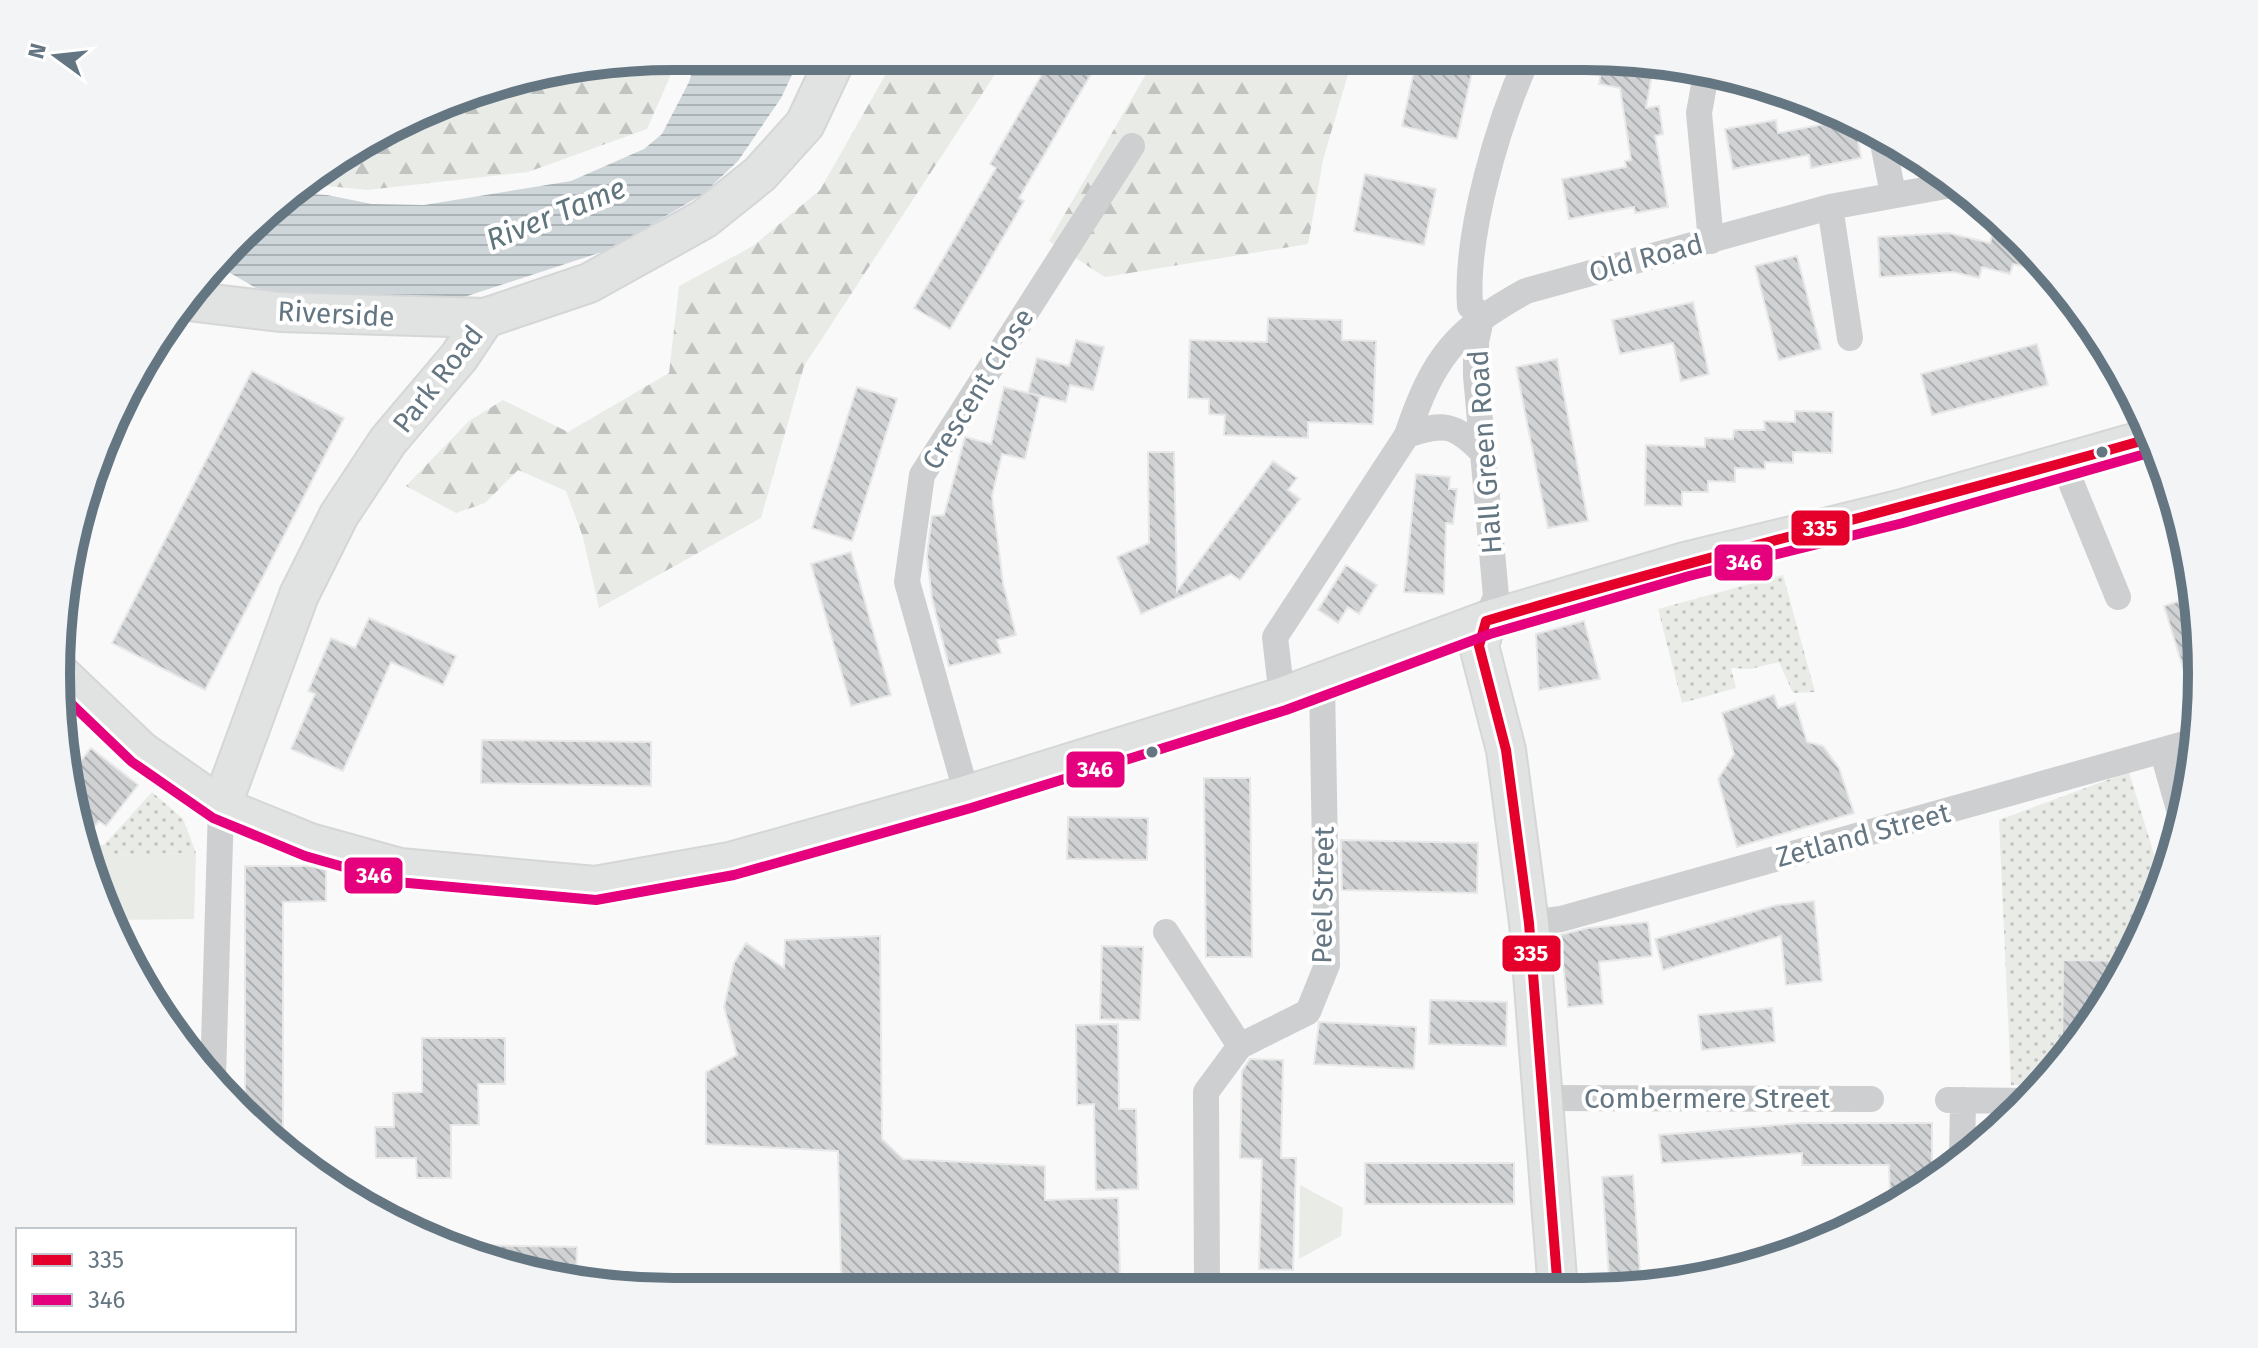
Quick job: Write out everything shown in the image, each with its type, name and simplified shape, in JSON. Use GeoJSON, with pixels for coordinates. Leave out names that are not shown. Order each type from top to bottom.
{"type":"FeatureCollection","features":[{"type":"Feature","properties":{"kind":"main road","name":"Park Road"},"geometry":{"type":"LineString","coordinates":[[221,807],[299,595],[339,515],[388,441],[459,357],[485,318],[589,283],[704,219],[760,174],[805,124],[830,70]]}},
{"type":"Feature","properties":{"kind":"main road","name":"Riverside"},"geometry":{"type":"LineString","coordinates":[[198,302],[280,312],[485,318]]}},
{"type":"Feature","properties":{"kind":"main road"},"geometry":{"type":"LineString","coordinates":[[70,684],[141,751],[221,807],[310,843],[400,868],[595,886],[730,862],[967,795],[1282,697],[1486,621],[1685,562],[1899,510],[2141,441]]}},
{"type":"Feature","properties":{"kind":"main road"},"geometry":{"type":"LineString","coordinates":[[1486,621],[1479,646],[1506,750],[1529,923],[1557,1278]]}},
{"type":"Feature","properties":{"kind":"street","name":"Hall Green Road"},"geometry":{"type":"LineString","coordinates":[[1486,621],[1496,596],[1476,376],[1482,315],[1470,306],[1468,276],[1498,136],[1523,70]]}},
{"type":"Feature","properties":{"kind":"street"},"geometry":{"type":"LineString","coordinates":[[1704,83],[1699,113],[1711,241]]}},
{"type":"Feature","properties":{"kind":"street","name":"Crescent Close"},"geometry":{"type":"LineString","coordinates":[[967,795],[907,582],[922,475],[1132,146]]}},
{"type":"Feature","properties":{"kind":"street"},"geometry":{"type":"LineString","coordinates":[[1884,150],[1893,194]]}},
{"type":"Feature","properties":{"kind":"street","name":"Old Road"},"geometry":{"type":"LineString","coordinates":[[1282,697],[1275,637],[1407,435],[1419,399],[1439,362],[1459,334],[1482,315],[1526,291],[1830,207],[1940,187]]}},
{"type":"Feature","properties":{"kind":"street"},"geometry":{"type":"LineString","coordinates":[[1830,207],[1850,338]]}},
{"type":"Feature","properties":{"kind":"street"},"geometry":{"type":"LineString","coordinates":[[1407,435],[1435,424],[1457,430],[1482,452]]}},
{"type":"Feature","properties":{"kind":"street"},"geometry":{"type":"LineString","coordinates":[[2063,463],[2118,597]]}},
{"type":"Feature","properties":{"kind":"street","name":"Peel Street"},"geometry":{"type":"LineString","coordinates":[[1207,1278],[1206,1092],[1240,1046],[1308,1012],[1327,965],[1322,682]]}},
{"type":"Feature","properties":{"kind":"street","name":"Zetland Street"},"geometry":{"type":"LineString","coordinates":[[1529,923],[1561,919],[2184,745]]}},
{"type":"Feature","properties":{"kind":"street"},"geometry":{"type":"LineString","coordinates":[[2163,753],[2175,796]]}},
{"type":"Feature","properties":{"kind":"street"},"geometry":{"type":"LineString","coordinates":[[213,1064],[221,807]]}},
{"type":"Feature","properties":{"kind":"street"},"geometry":{"type":"LineString","coordinates":[[1166,932],[1240,1046]]}},
{"type":"Feature","properties":{"kind":"street","name":"Combermere Street"},"geometry":{"type":"LineString","coordinates":[[1543,1098],[1871,1099]]}},
{"type":"Feature","properties":{"kind":"street"},"geometry":{"type":"LineString","coordinates":[[1960,1146],[1955,1100],[2011,1101]]}},
{"type":"Feature","properties":{"kind":"green space"},"geometry":{"type":"Polygon","coordinates":[[[673,70],[647,129],[528,172],[367,190],[320,185],[407,132],[480,102],[595,75],[673,70]]]}},
{"type":"Feature","properties":{"kind":"green space"},"geometry":{"type":"Polygon","coordinates":[[[888,70],[998,70],[804,366],[761,518],[599,608],[583,537],[566,491],[518,470],[485,503],[456,513],[406,486],[469,421],[503,400],[568,432],[669,373],[679,286],[753,246],[820,190],[888,70]]]}},
{"type":"Feature","properties":{"kind":"green space"},"geometry":{"type":"Polygon","coordinates":[[[1148,70],[1349,70],[1323,160],[1308,244],[1105,277],[1049,241],[1148,70]]]}},
{"type":"Feature","properties":{"kind":"green space"},"geometry":{"type":"Polygon","coordinates":[[[1783,575],[1815,692],[1793,693],[1779,662],[1750,669],[1731,668],[1736,688],[1682,703],[1658,609],[1783,575]]]}},
{"type":"Feature","properties":{"kind":"green space"},"geometry":{"type":"Polygon","coordinates":[[[2129,772],[2157,864],[2126,941],[2107,976],[2063,1042],[2026,1085],[2011,1085],[1999,820],[2129,772]]]}},
{"type":"Feature","properties":{"kind":"green space"},"geometry":{"type":"Polygon","coordinates":[[[152,792],[183,819],[196,853],[106,855],[104,845],[152,792]]]}},
{"type":"Feature","properties":{"kind":"green space"},"geometry":{"type":"Polygon","coordinates":[[[95,845],[104,845],[106,855],[196,853],[194,919],[123,920],[95,845]]]}},
{"type":"Feature","properties":{"kind":"green space"},"geometry":{"type":"Polygon","coordinates":[[[1300,1185],[1343,1208],[1341,1236],[1299,1259],[1300,1185]]]}},
{"type":"Feature","properties":{"kind":"water","name":"River Tame"},"geometry":{"type":"Polygon","coordinates":[[[693,70],[794,70],[781,98],[738,161],[703,194],[608,250],[458,299],[342,302],[256,288],[225,270],[307,194],[372,204],[424,205],[571,181],[644,149],[662,134],[693,70]]]}},
{"type":"Feature","properties":{"kind":"building"},"geometry":{"type":"Polygon","coordinates":[[[1044,70],[1093,70],[1019,198],[1024,201],[950,329],[914,308],[996,168],[990,164],[1044,70]]]}},
{"type":"Feature","properties":{"kind":"building"},"geometry":{"type":"Polygon","coordinates":[[[1414,70],[1473,70],[1457,139],[1402,126],[1414,70]]]}},
{"type":"Feature","properties":{"kind":"building"},"geometry":{"type":"Polygon","coordinates":[[[1602,70],[1652,74],[1646,108],[1659,106],[1663,134],[1655,136],[1668,207],[1635,213],[1634,207],[1569,219],[1562,179],[1626,167],[1625,161],[1631,160],[1620,88],[1599,84],[1602,70]]]}},
{"type":"Feature","properties":{"kind":"building"},"geometry":{"type":"Polygon","coordinates":[[[1776,120],[1778,133],[1831,123],[1857,135],[1861,158],[1811,168],[1809,155],[1733,169],[1725,129],[1776,120]]]}},
{"type":"Feature","properties":{"kind":"building"},"geometry":{"type":"Polygon","coordinates":[[[1365,174],[1436,189],[1424,245],[1354,231],[1365,174]]]}},
{"type":"Feature","properties":{"kind":"building"},"geometry":{"type":"Polygon","coordinates":[[[1994,231],[2031,268],[2013,264],[2010,274],[1982,267],[1979,278],[1953,272],[1880,277],[1878,237],[1948,233],[1990,243],[1994,231]]]}},
{"type":"Feature","properties":{"kind":"building"},"geometry":{"type":"Polygon","coordinates":[[[1797,256],[1821,349],[1779,360],[1755,266],[1797,256]]]}},
{"type":"Feature","properties":{"kind":"building"},"geometry":{"type":"Polygon","coordinates":[[[1693,302],[1709,374],[1681,381],[1673,343],[1620,354],[1612,320],[1693,302]]]}},
{"type":"Feature","properties":{"kind":"building"},"geometry":{"type":"Polygon","coordinates":[[[1268,318],[1342,320],[1342,340],[1376,341],[1373,424],[1308,422],[1308,438],[1224,435],[1225,415],[1209,414],[1209,399],[1188,398],[1190,340],[1267,342],[1268,318]]]}},
{"type":"Feature","properties":{"kind":"building"},"geometry":{"type":"Polygon","coordinates":[[[1076,340],[1104,347],[1093,390],[1070,385],[1066,402],[1028,393],[1037,358],[1069,366],[1076,340]]]}},
{"type":"Feature","properties":{"kind":"building"},"geometry":{"type":"Polygon","coordinates":[[[2037,344],[2048,385],[1932,415],[1921,374],[2037,344]]]}},
{"type":"Feature","properties":{"kind":"building"},"geometry":{"type":"Polygon","coordinates":[[[1557,359],[1588,521],[1548,528],[1516,367],[1557,359]]]}},
{"type":"Feature","properties":{"kind":"building"},"geometry":{"type":"Polygon","coordinates":[[[252,371],[344,418],[205,690],[112,643],[252,371]]]}},
{"type":"Feature","properties":{"kind":"building"},"geometry":{"type":"Polygon","coordinates":[[[857,387],[897,399],[852,541],[812,528],[857,387]]]}},
{"type":"Feature","properties":{"kind":"building"},"geometry":{"type":"Polygon","coordinates":[[[1004,387],[1040,396],[1025,459],[1002,454],[992,496],[1003,583],[1016,635],[997,640],[1001,653],[949,666],[932,598],[927,556],[932,516],[944,515],[965,437],[991,444],[1004,387]]]}},
{"type":"Feature","properties":{"kind":"building"},"geometry":{"type":"Polygon","coordinates":[[[1795,411],[1833,412],[1832,453],[1793,452],[1793,463],[1765,462],[1765,469],[1735,468],[1735,482],[1708,481],[1708,492],[1682,492],[1682,506],[1645,505],[1646,445],[1705,447],[1705,438],[1733,439],[1734,430],[1765,430],[1764,421],[1795,422],[1795,411]]]}},
{"type":"Feature","properties":{"kind":"building"},"geometry":{"type":"Polygon","coordinates":[[[1148,452],[1174,452],[1177,591],[1273,461],[1297,478],[1288,490],[1300,499],[1240,580],[1231,574],[1141,614],[1117,557],[1149,543],[1148,452]]]}},
{"type":"Feature","properties":{"kind":"building"},"geometry":{"type":"Polygon","coordinates":[[[1416,474],[1450,477],[1449,489],[1457,489],[1453,524],[1446,523],[1444,594],[1404,592],[1416,474]]]}},
{"type":"Feature","properties":{"kind":"building"},"geometry":{"type":"Polygon","coordinates":[[[851,552],[891,695],[851,706],[811,564],[851,552]]]}},
{"type":"Feature","properties":{"kind":"building"},"geometry":{"type":"Polygon","coordinates":[[[1346,565],[1377,585],[1359,614],[1348,607],[1338,623],[1318,610],[1346,565]]]}},
{"type":"Feature","properties":{"kind":"building"},"geometry":{"type":"Polygon","coordinates":[[[2183,600],[2188,683],[2164,606],[2183,600]]]}},
{"type":"Feature","properties":{"kind":"building"},"geometry":{"type":"Polygon","coordinates":[[[369,618],[456,656],[443,685],[391,662],[343,771],[291,749],[315,694],[308,691],[331,638],[355,648],[369,618]]]}},
{"type":"Feature","properties":{"kind":"building"},"geometry":{"type":"Polygon","coordinates":[[[1584,621],[1600,679],[1539,690],[1536,634],[1584,621]]]}},
{"type":"Feature","properties":{"kind":"building"},"geometry":{"type":"Polygon","coordinates":[[[1774,695],[1778,708],[1795,703],[1807,742],[1823,746],[1839,768],[1854,813],[1737,847],[1718,779],[1734,754],[1722,713],[1774,695]]]}},
{"type":"Feature","properties":{"kind":"building"},"geometry":{"type":"Polygon","coordinates":[[[482,740],[651,742],[651,786],[481,783],[482,740]]]}},
{"type":"Feature","properties":{"kind":"building"},"geometry":{"type":"Polygon","coordinates":[[[91,748],[138,785],[106,826],[99,821],[91,830],[77,765],[91,748]]]}},
{"type":"Feature","properties":{"kind":"building"},"geometry":{"type":"Polygon","coordinates":[[[1204,778],[1250,778],[1252,957],[1206,957],[1204,778]]]}},
{"type":"Feature","properties":{"kind":"building"},"geometry":{"type":"Polygon","coordinates":[[[1068,817],[1148,818],[1147,860],[1067,859],[1068,817]]]}},
{"type":"Feature","properties":{"kind":"building"},"geometry":{"type":"Polygon","coordinates":[[[1341,840],[1478,843],[1477,893],[1342,890],[1341,840]]]}},
{"type":"Feature","properties":{"kind":"building"},"geometry":{"type":"Polygon","coordinates":[[[245,866],[310,866],[326,870],[326,901],[283,902],[283,1134],[245,1099],[245,866]]]}},
{"type":"Feature","properties":{"kind":"building"},"geometry":{"type":"Polygon","coordinates":[[[1814,901],[1822,981],[1786,985],[1781,936],[1663,970],[1655,939],[1777,905],[1814,901]]]}},
{"type":"Feature","properties":{"kind":"building"},"geometry":{"type":"Polygon","coordinates":[[[1648,922],[1652,956],[1599,962],[1603,1004],[1568,1007],[1560,935],[1588,928],[1648,922]]]}},
{"type":"Feature","properties":{"kind":"building"},"geometry":{"type":"Polygon","coordinates":[[[880,936],[882,1139],[903,1159],[1045,1166],[1045,1200],[1118,1198],[1120,1278],[851,1278],[841,1273],[838,1151],[706,1144],[706,1072],[737,1055],[724,1007],[734,963],[746,943],[784,968],[785,940],[880,936]]]}},
{"type":"Feature","properties":{"kind":"building"},"geometry":{"type":"Polygon","coordinates":[[[1102,946],[1143,947],[1140,1020],[1100,1019],[1102,946]]]}},
{"type":"Feature","properties":{"kind":"building"},"geometry":{"type":"Polygon","coordinates":[[[2063,960],[2115,961],[2086,1010],[2062,1043],[2063,960]]]}},
{"type":"Feature","properties":{"kind":"building"},"geometry":{"type":"Polygon","coordinates":[[[1430,1000],[1507,1002],[1506,1046],[1429,1044],[1430,1000]]]}},
{"type":"Feature","properties":{"kind":"building"},"geometry":{"type":"Polygon","coordinates":[[[1772,1008],[1775,1042],[1702,1050],[1698,1015],[1772,1008]]]}},
{"type":"Feature","properties":{"kind":"building"},"geometry":{"type":"Polygon","coordinates":[[[1319,1022],[1416,1027],[1414,1069],[1314,1064],[1319,1022]]]}},
{"type":"Feature","properties":{"kind":"building"},"geometry":{"type":"Polygon","coordinates":[[[1118,1024],[1119,1109],[1136,1109],[1138,1189],[1096,1190],[1094,1104],[1077,1105],[1076,1025],[1118,1024]]]}},
{"type":"Feature","properties":{"kind":"building"},"geometry":{"type":"Polygon","coordinates":[[[422,1038],[505,1038],[505,1084],[478,1084],[479,1125],[451,1125],[451,1178],[417,1178],[416,1158],[376,1158],[375,1127],[394,1127],[393,1093],[422,1092],[422,1038]]]}},
{"type":"Feature","properties":{"kind":"building"},"geometry":{"type":"Polygon","coordinates":[[[1250,1059],[1283,1060],[1281,1158],[1296,1158],[1293,1270],[1259,1269],[1262,1159],[1240,1158],[1242,1071],[1250,1059]]]}},
{"type":"Feature","properties":{"kind":"building"},"geometry":{"type":"Polygon","coordinates":[[[1802,1123],[1932,1123],[1932,1167],[1890,1195],[1889,1165],[1802,1165],[1802,1153],[1662,1163],[1659,1135],[1802,1123]]]}},
{"type":"Feature","properties":{"kind":"building"},"geometry":{"type":"Polygon","coordinates":[[[1365,1163],[1514,1163],[1514,1204],[1365,1204],[1365,1163]]]}},
{"type":"Feature","properties":{"kind":"building"},"geometry":{"type":"Polygon","coordinates":[[[1633,1175],[1640,1275],[1609,1277],[1602,1177],[1633,1175]]]}},
{"type":"Feature","properties":{"kind":"building"},"geometry":{"type":"Polygon","coordinates":[[[478,1245],[577,1247],[576,1270],[478,1245]]]}},
{"type":"Feature","properties":{"kind":"transit line","name":"335"},"geometry":{"type":"LineString","coordinates":[[1486,621],[2141,441]]}},
{"type":"Feature","properties":{"kind":"transit line","name":"346"},"geometry":{"type":"LineString","coordinates":[[71,703],[132,762],[213,818],[305,856],[397,882],[596,900],[734,875],[971,808],[1286,710],[1490,634],[1689,576],[1903,523],[2146,454]]}},
{"type":"Feature","properties":{"kind":"transit line","name":"335"},"geometry":{"type":"LineString","coordinates":[[1486,621],[1479,646],[1506,750],[1529,923],[1557,1278]]}}]}
